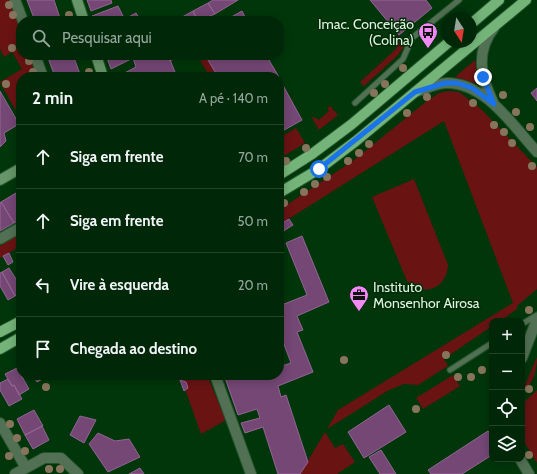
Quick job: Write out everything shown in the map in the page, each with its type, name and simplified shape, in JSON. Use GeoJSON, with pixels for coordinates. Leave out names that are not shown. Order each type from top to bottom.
{"type":"FeatureCollection","features":[{"type":"Feature","properties":{"kind":"main road"},"geometry":{"type":"LineString","coordinates":[[76,0],[82,16]]}},
{"type":"Feature","properties":{"kind":"main road"},"geometry":{"type":"LineString","coordinates":[[477,19],[499,0]]}},
{"type":"Feature","properties":{"kind":"main road"},"geometry":{"type":"LineString","coordinates":[[284,190],[319,169],[526,0]]}},
{"type":"Feature","properties":{"kind":"main road"},"geometry":{"type":"LineString","coordinates":[[284,172],[312,154],[346,128],[442,48]]}},
{"type":"Feature","properties":{"kind":"main road"},"geometry":{"type":"LineString","coordinates":[[98,60],[102,72]]}},
{"type":"Feature","properties":{"kind":"main road"},"geometry":{"type":"LineString","coordinates":[[0,180],[16,171]]}},
{"type":"Feature","properties":{"kind":"main road"},"geometry":{"type":"LineString","coordinates":[[0,332],[16,324]]}},
{"type":"Feature","properties":{"kind":"main road"},"geometry":{"type":"LineString","coordinates":[[0,349],[16,340]]}},
{"type":"Feature","properties":{"kind":"street"},"geometry":{"type":"LineString","coordinates":[[15,0],[21,16]]}},
{"type":"Feature","properties":{"kind":"street"},"geometry":{"type":"LineString","coordinates":[[494,104],[484,83],[481,71],[482,51],[487,36],[497,24]]}},
{"type":"Feature","properties":{"kind":"street"},"geometry":{"type":"LineString","coordinates":[[37,60],[41,72]]}},
{"type":"Feature","properties":{"kind":"street"},"geometry":{"type":"LineString","coordinates":[[415,92],[445,83],[457,83],[472,88],[494,104],[537,152]]}},
{"type":"Feature","properties":{"kind":"street"},"geometry":{"type":"LineString","coordinates":[[0,239],[16,230]]}},
{"type":"Feature","properties":{"kind":"street"},"geometry":{"type":"LineString","coordinates":[[524,354],[537,319]]}},
{"type":"Feature","properties":{"kind":"street"},"geometry":{"type":"LineString","coordinates":[[217,380],[251,474]]}},
{"type":"Feature","properties":{"kind":"street"},"geometry":{"type":"LineString","coordinates":[[0,423],[26,468]]}},
{"type":"Feature","properties":{"kind":"street"},"geometry":{"type":"LineString","coordinates":[[15,474],[44,458],[61,458],[78,474]]}},
{"type":"Feature","properties":{"kind":"street"},"geometry":{"type":"LineString","coordinates":[[522,462],[529,474]]}},
{"type":"Feature","properties":{"kind":"lane"},"geometry":{"type":"LineString","coordinates":[[355,103],[403,59],[412,38],[459,0]]}},
{"type":"Feature","properties":{"kind":"lane"},"geometry":{"type":"LineString","coordinates":[[525,322],[537,315]]}},
{"type":"Feature","properties":{"kind":"lane"},"geometry":{"type":"LineString","coordinates":[[450,370],[489,345]]}},
{"type":"Feature","properties":{"kind":"shaded area"},"geometry":{"type":"Polygon","coordinates":[[[0,0],[10,0],[16,16],[16,59],[12,52],[4,57],[0,49],[0,0]]]}},
{"type":"Feature","properties":{"kind":"shaded area"},"geometry":{"type":"Polygon","coordinates":[[[399,35],[406,44],[397,56],[364,86],[360,82],[397,48],[392,41],[399,35]]]}},
{"type":"Feature","properties":{"kind":"shaded area"},"geometry":{"type":"Polygon","coordinates":[[[17,60],[32,60],[36,72],[17,72],[22,69],[17,60]]]}},
{"type":"Feature","properties":{"kind":"shaded area"},"geometry":{"type":"Polygon","coordinates":[[[200,60],[208,60],[215,72],[207,72],[200,60]]]}},
{"type":"Feature","properties":{"kind":"shaded area"},"geometry":{"type":"Polygon","coordinates":[[[475,60],[478,84],[455,77],[475,60]]]}},
{"type":"Feature","properties":{"kind":"shaded area"},"geometry":{"type":"Polygon","coordinates":[[[16,73],[15,109],[0,82],[16,73]]]}},
{"type":"Feature","properties":{"kind":"shaded area"},"geometry":{"type":"Polygon","coordinates":[[[448,91],[459,92],[481,109],[537,167],[537,289],[517,306],[517,309],[504,318],[489,318],[489,328],[444,359],[448,366],[418,385],[404,384],[389,390],[327,429],[338,410],[513,303],[444,121],[284,222],[284,207],[354,160],[439,93],[448,91]]]}},
{"type":"Feature","properties":{"kind":"shaded area"},"geometry":{"type":"Polygon","coordinates":[[[330,106],[338,115],[319,130],[311,116],[319,120],[329,111],[327,108],[330,106]]]}},
{"type":"Feature","properties":{"kind":"shaded area"},"geometry":{"type":"Polygon","coordinates":[[[296,128],[305,143],[284,156],[284,135],[296,128]]]}},
{"type":"Feature","properties":{"kind":"shaded area"},"geometry":{"type":"Polygon","coordinates":[[[414,179],[448,265],[444,280],[434,288],[420,289],[407,281],[372,197],[414,179]]]}},
{"type":"Feature","properties":{"kind":"shaded area"},"geometry":{"type":"Polygon","coordinates":[[[16,236],[16,248],[0,258],[0,246],[16,236]]]}},
{"type":"Feature","properties":{"kind":"shaded area"},"geometry":{"type":"Polygon","coordinates":[[[537,357],[534,377],[525,390],[525,385],[537,357]]]}},
{"type":"Feature","properties":{"kind":"shaded area"},"geometry":{"type":"Polygon","coordinates":[[[453,375],[460,386],[423,409],[416,398],[453,375]]]}},
{"type":"Feature","properties":{"kind":"shaded area"},"geometry":{"type":"Polygon","coordinates":[[[182,380],[209,380],[226,420],[201,434],[182,380]]]}},
{"type":"Feature","properties":{"kind":"shaded area"},"geometry":{"type":"Polygon","coordinates":[[[537,390],[537,463],[525,443],[525,401],[537,390]]]}},
{"type":"Feature","properties":{"kind":"shaded area"},"geometry":{"type":"Polygon","coordinates":[[[325,432],[335,448],[343,444],[355,462],[337,474],[300,474],[325,432]]]}},
{"type":"Feature","properties":{"kind":"building"},"geometry":{"type":"Polygon","coordinates":[[[27,0],[54,0],[59,16],[33,16],[27,0]]]}},
{"type":"Feature","properties":{"kind":"building"},"geometry":{"type":"Polygon","coordinates":[[[87,0],[111,0],[112,3],[91,11],[87,0]]]}},
{"type":"Feature","properties":{"kind":"building"},"geometry":{"type":"Polygon","coordinates":[[[213,0],[238,0],[215,14],[208,3],[213,0]]]}},
{"type":"Feature","properties":{"kind":"building"},"geometry":{"type":"Polygon","coordinates":[[[370,0],[426,0],[432,8],[399,35],[370,0]]]}},
{"type":"Feature","properties":{"kind":"building"},"geometry":{"type":"Polygon","coordinates":[[[208,3],[215,14],[210,16],[196,16],[193,11],[208,3]]]}},
{"type":"Feature","properties":{"kind":"building"},"geometry":{"type":"Polygon","coordinates":[[[118,6],[123,16],[92,16],[118,6]]]}},
{"type":"Feature","properties":{"kind":"building"},"geometry":{"type":"Polygon","coordinates":[[[193,11],[196,16],[184,16],[193,11]]]}},
{"type":"Feature","properties":{"kind":"building"},"geometry":{"type":"Polygon","coordinates":[[[242,11],[244,16],[233,16],[242,11]]]}},
{"type":"Feature","properties":{"kind":"building"},"geometry":{"type":"Polygon","coordinates":[[[136,13],[138,16],[130,16],[136,13]]]}},
{"type":"Feature","properties":{"kind":"building"},"geometry":{"type":"Polygon","coordinates":[[[49,60],[75,60],[79,72],[53,72],[49,60]]]}},
{"type":"Feature","properties":{"kind":"building"},"geometry":{"type":"Polygon","coordinates":[[[108,60],[129,60],[111,69],[108,60]]]}},
{"type":"Feature","properties":{"kind":"building"},"geometry":{"type":"Polygon","coordinates":[[[134,60],[170,60],[175,72],[126,72],[136,67],[134,60]]]}},
{"type":"Feature","properties":{"kind":"building"},"geometry":{"type":"Polygon","coordinates":[[[208,60],[269,60],[276,72],[215,72],[208,60]]]}},
{"type":"Feature","properties":{"kind":"building"},"geometry":{"type":"Polygon","coordinates":[[[284,87],[302,120],[284,130],[284,87]]]}},
{"type":"Feature","properties":{"kind":"building"},"geometry":{"type":"Polygon","coordinates":[[[537,88],[537,101],[531,93],[537,88]]]}},
{"type":"Feature","properties":{"kind":"building"},"geometry":{"type":"Polygon","coordinates":[[[0,91],[16,119],[16,126],[4,133],[6,141],[0,147],[0,91]]]}},
{"type":"Feature","properties":{"kind":"building"},"geometry":{"type":"Polygon","coordinates":[[[16,193],[16,222],[14,223],[1,202],[16,193]]]}},
{"type":"Feature","properties":{"kind":"building"},"geometry":{"type":"Polygon","coordinates":[[[1,202],[14,223],[0,231],[0,203],[1,202]]]}},
{"type":"Feature","properties":{"kind":"building"},"geometry":{"type":"Polygon","coordinates":[[[289,219],[293,225],[284,231],[284,222],[289,219]]]}},
{"type":"Feature","properties":{"kind":"building"},"geometry":{"type":"Polygon","coordinates":[[[302,236],[329,302],[297,316],[303,330],[297,332],[313,372],[278,386],[281,397],[286,395],[308,462],[300,474],[278,474],[263,427],[245,433],[241,423],[260,418],[257,409],[238,415],[226,380],[284,380],[284,365],[291,363],[284,344],[284,304],[307,295],[286,243],[302,236]]]}},
{"type":"Feature","properties":{"kind":"building"},"geometry":{"type":"Polygon","coordinates":[[[9,253],[13,262],[8,265],[3,256],[9,253]]]}},
{"type":"Feature","properties":{"kind":"building"},"geometry":{"type":"Polygon","coordinates":[[[9,268],[16,279],[15,296],[2,272],[9,268]]]}},
{"type":"Feature","properties":{"kind":"building"},"geometry":{"type":"Polygon","coordinates":[[[2,272],[15,296],[8,300],[0,286],[0,273],[2,272]]]}},
{"type":"Feature","properties":{"kind":"building"},"geometry":{"type":"Polygon","coordinates":[[[16,368],[16,380],[24,380],[29,389],[19,395],[14,385],[12,386],[5,374],[16,368]]]}},
{"type":"Feature","properties":{"kind":"building"},"geometry":{"type":"Polygon","coordinates":[[[8,379],[12,386],[14,385],[22,399],[9,406],[0,390],[0,383],[8,379]]]}},
{"type":"Feature","properties":{"kind":"building"},"geometry":{"type":"Polygon","coordinates":[[[180,380],[186,382],[188,388],[184,391],[180,380]]]}},
{"type":"Feature","properties":{"kind":"building"},"geometry":{"type":"Polygon","coordinates":[[[389,405],[406,432],[364,458],[348,432],[389,405]]]}},
{"type":"Feature","properties":{"kind":"building"},"geometry":{"type":"Polygon","coordinates":[[[34,410],[43,426],[25,435],[17,419],[34,410]]]}},
{"type":"Feature","properties":{"kind":"building"},"geometry":{"type":"Polygon","coordinates":[[[80,416],[96,420],[84,443],[70,435],[80,416]]]}},
{"type":"Feature","properties":{"kind":"building"},"geometry":{"type":"Polygon","coordinates":[[[42,426],[49,440],[33,449],[25,435],[42,426]]]}},
{"type":"Feature","properties":{"kind":"building"},"geometry":{"type":"Polygon","coordinates":[[[488,431],[489,432],[489,457],[462,474],[431,474],[428,470],[488,431]]]}},
{"type":"Feature","properties":{"kind":"building"},"geometry":{"type":"Polygon","coordinates":[[[98,433],[115,441],[129,439],[140,457],[108,472],[89,444],[98,433]]]}},
{"type":"Feature","properties":{"kind":"building"},"geometry":{"type":"Polygon","coordinates":[[[381,450],[396,474],[380,474],[369,457],[381,450]]]}},
{"type":"Feature","properties":{"kind":"building"},"geometry":{"type":"Polygon","coordinates":[[[140,468],[144,474],[129,474],[140,468]]]}},
{"type":"Feature","properties":{"kind":"place","name":"Imac. Conceição (Colina)"},"geometry":{"type":"Point","coordinates":[428,49]}},
{"type":"Feature","properties":{"kind":"place","name":"Instituto Monsenhor Airosa"},"geometry":{"type":"Point","coordinates":[359,312]}},
{"type":"Feature","properties":{"kind":"route"},"geometry":{"type":"LineString","coordinates":[[319,169],[356,141],[415,92],[445,83],[457,83],[472,88],[494,104],[484,83],[483,77]]}}]}
